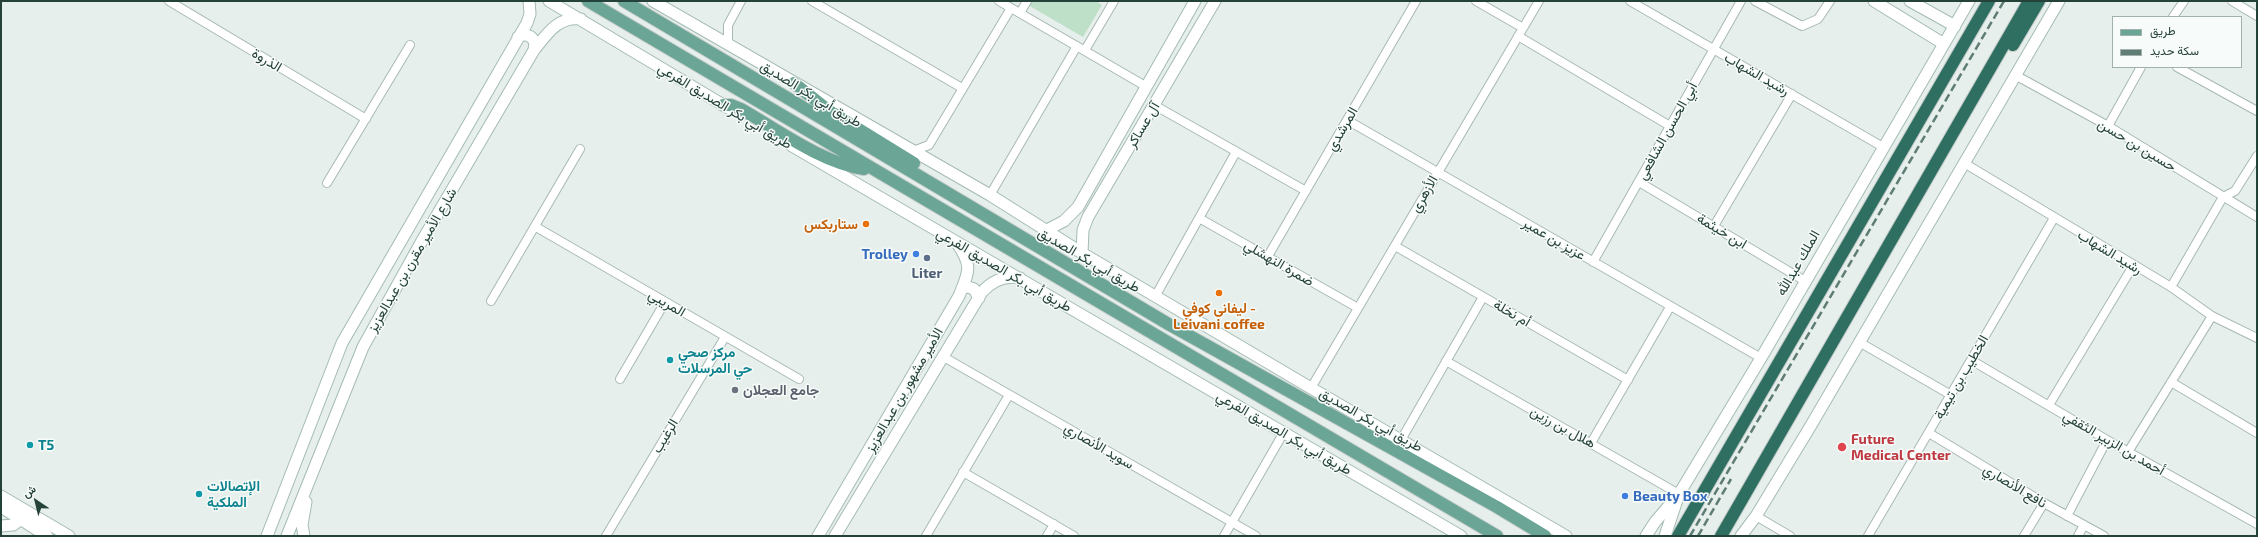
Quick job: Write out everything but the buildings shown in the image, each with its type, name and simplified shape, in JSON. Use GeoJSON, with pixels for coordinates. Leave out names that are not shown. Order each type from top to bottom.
{"type":"FeatureCollection","features":[{"type":"Feature","properties":{"kind":"highway"},"geometry":{"type":"LineString","coordinates":[[1678,536],[1989,1]]}},
{"type":"Feature","properties":{"kind":"highway"},"geometry":{"type":"LineString","coordinates":[[1721,536],[2029,1]]}},
{"type":"Feature","properties":{"kind":"highway"},"geometry":{"type":"LineString","coordinates":[[1987,74],[2012,46],[2039,1]]}},
{"type":"Feature","properties":{"kind":"main road"},"geometry":{"type":"LineString","coordinates":[[588,1],[1421,493],[1497,536]]}},
{"type":"Feature","properties":{"kind":"main road","name":"طريق أبي بكر الصديق"},"geometry":{"type":"LineString","coordinates":[[624,1],[1170,325],[1545,536]]}},
{"type":"Feature","properties":{"kind":"main road"},"geometry":{"type":"LineString","coordinates":[[794,83],[828,110],[928,172],[934,178],[938,187]]}},
{"type":"Feature","properties":{"kind":"main road"},"geometry":{"type":"LineString","coordinates":[[723,105],[731,105],[741,109],[835,161],[873,170]]}},
{"type":"Feature","properties":{"kind":"street","name":"الذروة"},"geometry":{"type":"LineString","coordinates":[[168,1],[366,119]]}},
{"type":"Feature","properties":{"kind":"street","name":"شارع الأمير مقرن بن عبدالعزيز"},"geometry":{"type":"LineString","coordinates":[[267,536],[342,343],[406,229],[518,37],[530,14],[529,1]]}},
{"type":"Feature","properties":{"kind":"street","name":"طريق أبي بكر الصديق الفرعي"},"geometry":{"type":"LineString","coordinates":[[549,1],[723,105],[1461,536]]}},
{"type":"Feature","properties":{"kind":"street"},"geometry":{"type":"LineString","coordinates":[[653,1],[990,195],[1048,230],[1082,253],[1565,535]]}},
{"type":"Feature","properties":{"kind":"street"},"geometry":{"type":"LineString","coordinates":[[728,45],[728,25],[741,1]]}},
{"type":"Feature","properties":{"kind":"street"},"geometry":{"type":"LineString","coordinates":[[812,1],[962,88]]}},
{"type":"Feature","properties":{"kind":"street"},"geometry":{"type":"LineString","coordinates":[[999,1],[1147,87]]}},
{"type":"Feature","properties":{"kind":"street"},"geometry":{"type":"LineString","coordinates":[[1020,13],[1027,1]]}},
{"type":"Feature","properties":{"kind":"street"},"geometry":{"type":"LineString","coordinates":[[1085,50],[1114,1]]}},
{"type":"Feature","properties":{"kind":"street","name":"آل عساكر"},"geometry":{"type":"LineString","coordinates":[[1082,253],[1084,230],[1088,217],[1215,1]]}},
{"type":"Feature","properties":{"kind":"street","name":"المرشدي"},"geometry":{"type":"LineString","coordinates":[[1268,256],[1416,1]]}},
{"type":"Feature","properties":{"kind":"street"},"geometry":{"type":"LineString","coordinates":[[1476,1],[1523,28]]}},
{"type":"Feature","properties":{"kind":"street","name":"الأزهري"},"geometry":{"type":"LineString","coordinates":[[1311,388],[1539,1]]}},
{"type":"Feature","properties":{"kind":"street","name":"رشيد الشهاب"},"geometry":{"type":"LineString","coordinates":[[1630,1],[1714,48],[1883,147]]}},
{"type":"Feature","properties":{"kind":"street","name":"أبي الحسن الشافعي"},"geometry":{"type":"LineString","coordinates":[[1593,262],[1741,1]]}},
{"type":"Feature","properties":{"kind":"street"},"geometry":{"type":"LineString","coordinates":[[1755,1],[1802,26],[1818,19],[1830,1]]}},
{"type":"Feature","properties":{"kind":"street"},"geometry":{"type":"LineString","coordinates":[[1874,1],[1944,44]]}},
{"type":"Feature","properties":{"kind":"street"},"geometry":{"type":"LineString","coordinates":[[1910,1],[1955,26]]}},
{"type":"Feature","properties":{"kind":"street","name":"الملك عبدالله"},"geometry":{"type":"LineString","coordinates":[[1646,536],[1654,522],[1679,494],[1761,358],[1883,147],[1970,1]]}},
{"type":"Feature","properties":{"kind":"street"},"geometry":{"type":"LineString","coordinates":[[1741,536],[1756,516],[2059,1]]}},
{"type":"Feature","properties":{"kind":"street"},"geometry":{"type":"LineString","coordinates":[[2174,16],[2184,1]]}},
{"type":"Feature","properties":{"kind":"street"},"geometry":{"type":"LineString","coordinates":[[2232,1],[2257,16]]}},
{"type":"Feature","properties":{"kind":"street","name":"آل عساكر"},"geometry":{"type":"LineString","coordinates":[[1048,230],[1064,220],[1078,207],[1147,87],[1192,2]]}},
{"type":"Feature","properties":{"kind":"street"},"geometry":{"type":"LineString","coordinates":[[934,163],[930,155],[929,145],[1011,8]]}},
{"type":"Feature","properties":{"kind":"street","name":"شارع الأمير مقرن بن عبدالعزيز"},"geometry":{"type":"LineString","coordinates":[[289,535],[306,486],[363,347],[423,239],[534,50],[558,23],[569,19],[581,19]]}},
{"type":"Feature","properties":{"kind":"street"},"geometry":{"type":"LineString","coordinates":[[518,37],[525,35],[531,37],[535,43],[534,50]]}},
{"type":"Feature","properties":{"kind":"street"},"geometry":{"type":"LineString","coordinates":[[1518,36],[1670,126]]}},
{"type":"Feature","properties":{"kind":"street"},"geometry":{"type":"LineString","coordinates":[[327,183],[410,45]]}},
{"type":"Feature","properties":{"kind":"street"},"geometry":{"type":"LineString","coordinates":[[990,195],[1077,46]]}},
{"type":"Feature","properties":{"kind":"street"},"geometry":{"type":"LineString","coordinates":[[1168,49],[1183,56]]}},
{"type":"Feature","properties":{"kind":"street"},"geometry":{"type":"LineString","coordinates":[[2108,126],[2140,68]]}},
{"type":"Feature","properties":{"kind":"street"},"geometry":{"type":"LineString","coordinates":[[2179,68],[2257,111]]}},
{"type":"Feature","properties":{"kind":"street","name":"حسين بن حسن"},"geometry":{"type":"LineString","coordinates":[[2015,75],[2108,126],[2257,217]]}},
{"type":"Feature","properties":{"kind":"street"},"geometry":{"type":"LineString","coordinates":[[1714,226],[1792,94]]}},
{"type":"Feature","properties":{"kind":"street"},"geometry":{"type":"LineString","coordinates":[[1154,106],[1306,191]]}},
{"type":"Feature","properties":{"kind":"street","name":"عزيز بن عمير"},"geometry":{"type":"LineString","coordinates":[[1347,120],[1761,358]]}},
{"type":"Feature","properties":{"kind":"street"},"geometry":{"type":"LineString","coordinates":[[913,151],[929,145]]}},
{"type":"Feature","properties":{"kind":"street"},"geometry":{"type":"LineString","coordinates":[[491,301],[536,227],[580,149]]}},
{"type":"Feature","properties":{"kind":"street"},"geometry":{"type":"LineString","coordinates":[[1156,295],[1236,152]]}},
{"type":"Feature","properties":{"kind":"street"},"geometry":{"type":"LineString","coordinates":[[2171,287],[2223,197],[2235,191],[2257,156]]}},
{"type":"Feature","properties":{"kind":"street","name":"رشيد الشهاب"},"geometry":{"type":"LineString","coordinates":[[1964,163],[2133,266],[2171,287],[2212,316],[2257,338]]}},
{"type":"Feature","properties":{"kind":"street","name":"ابن خيثمة"},"geometry":{"type":"LineString","coordinates":[[1639,182],[1805,281]]}},
{"type":"Feature","properties":{"kind":"street"},"geometry":{"type":"LineString","coordinates":[[1078,207],[1076,214],[1080,219],[1088,217]]}},
{"type":"Feature","properties":{"kind":"street","name":"ضمرة النهشلي"},"geometry":{"type":"LineString","coordinates":[[1199,218],[1358,308]]}},
{"type":"Feature","properties":{"kind":"street","name":"الخطيب بن تيمية"},"geometry":{"type":"LineString","coordinates":[[1868,536],[2054,218]]}},
{"type":"Feature","properties":{"kind":"street","name":"المريبي"},"geometry":{"type":"LineString","coordinates":[[536,227],[799,379]]}},
{"type":"Feature","properties":{"kind":"street"},"geometry":{"type":"LineString","coordinates":[[406,229],[423,239]]}},
{"type":"Feature","properties":{"kind":"street","name":"الأمير مشهور بن عبدالعزيز"},"geometry":{"type":"LineString","coordinates":[[818,536],[962,288],[969,266],[967,258],[955,241]]}},
{"type":"Feature","properties":{"kind":"street","name":"أم نخلة"},"geometry":{"type":"LineString","coordinates":[[1395,246],[1628,380]]}},
{"type":"Feature","properties":{"kind":"street"},"geometry":{"type":"LineString","coordinates":[[2049,405],[2133,266]]}},
{"type":"Feature","properties":{"kind":"street","name":"الأمير مشهور بن عبدالعزيز"},"geometry":{"type":"LineString","coordinates":[[835,536],[942,356],[986,287],[997,280],[1010,277],[1023,279]]}},
{"type":"Feature","properties":{"kind":"street"},"geometry":{"type":"LineString","coordinates":[[962,288],[968,287],[974,289],[979,298]]}},
{"type":"Feature","properties":{"kind":"street"},"geometry":{"type":"LineString","coordinates":[[1401,440],[1483,297]]}},
{"type":"Feature","properties":{"kind":"street"},"geometry":{"type":"LineString","coordinates":[[620,379],[665,302]]}},
{"type":"Feature","properties":{"kind":"street"},"geometry":{"type":"LineString","coordinates":[[1591,442],[1670,307]]}},
{"type":"Feature","properties":{"kind":"street"},"geometry":{"type":"LineString","coordinates":[[2128,452],[2212,316]]}},
{"type":"Feature","properties":{"kind":"street","name":"الرغيب"},"geometry":{"type":"LineString","coordinates":[[606,536],[725,337]]}},
{"type":"Feature","properties":{"kind":"street"},"geometry":{"type":"LineString","coordinates":[[1859,342],[1951,395]]}},
{"type":"Feature","properties":{"kind":"street","name":"سويد الأنصاري"},"geometry":{"type":"LineString","coordinates":[[942,356],[1256,536]]}},
{"type":"Feature","properties":{"kind":"street","name":"أحمد بن الزبير الثقفي"},"geometry":{"type":"LineString","coordinates":[[1971,360],[2107,440],[2257,524]]}},
{"type":"Feature","properties":{"kind":"street","name":"هلال بن رزين"},"geometry":{"type":"LineString","coordinates":[[1446,361],[1591,442],[1679,494]]}},
{"type":"Feature","properties":{"kind":"street"},"geometry":{"type":"LineString","coordinates":[[2171,382],[2257,433]]}},
{"type":"Feature","properties":{"kind":"street"},"geometry":{"type":"LineString","coordinates":[[926,536],[1009,395]]}},
{"type":"Feature","properties":{"kind":"street"},"geometry":{"type":"LineString","coordinates":[[1224,536],[1284,432]]}},
{"type":"Feature","properties":{"kind":"street","name":"نافع الأنصاري"},"geometry":{"type":"LineString","coordinates":[[1929,433],[2044,503],[2104,536]]}},
{"type":"Feature","properties":{"kind":"street"},"geometry":{"type":"LineString","coordinates":[[2067,516],[2107,440]]}},
{"type":"Feature","properties":{"kind":"street"},"geometry":{"type":"LineString","coordinates":[[963,472],[1074,536]]}},
{"type":"Feature","properties":{"kind":"street"},"geometry":{"type":"LineString","coordinates":[[304,536],[302,526],[306,486]]}},
{"type":"Feature","properties":{"kind":"street"},"geometry":{"type":"LineString","coordinates":[[1654,536],[1679,494]]}},
{"type":"Feature","properties":{"kind":"street"},"geometry":{"type":"LineString","coordinates":[[1665,536],[1679,494]]}},
{"type":"Feature","properties":{"kind":"street"},"geometry":{"type":"LineString","coordinates":[[1,496],[69,536]]}},
{"type":"Feature","properties":{"kind":"street"},"geometry":{"type":"LineString","coordinates":[[2024,536],[2044,503]]}},
{"type":"Feature","properties":{"kind":"street"},"geometry":{"type":"LineString","coordinates":[[1,507],[47,536]]}},
{"type":"Feature","properties":{"kind":"street"},"geometry":{"type":"LineString","coordinates":[[1756,516],[1790,536]]}},
{"type":"Feature","properties":{"kind":"street"},"geometry":{"type":"LineString","coordinates":[[1,526],[13,525],[21,519]]}},
{"type":"Feature","properties":{"kind":"street"},"geometry":{"type":"LineString","coordinates":[[272,523],[289,535]]}},
{"type":"Feature","properties":{"kind":"street"},"geometry":{"type":"LineString","coordinates":[[1047,536],[1054,524]]}},
{"type":"Feature","properties":{"kind":"street"},"geometry":{"type":"LineString","coordinates":[[2078,536],[2084,525]]}},
{"type":"Feature","properties":{"kind":"green space"},"geometry":{"type":"Polygon","coordinates":[[[1030,1],[1096,1],[1102,5],[1083,37],[1028,5],[1030,1]]]}},
{"type":"Feature","properties":{"kind":"railway"},"geometry":{"type":"LineString","coordinates":[[1690,536],[2004,1]]}},
{"type":"Feature","properties":{"kind":"railway"},"geometry":{"type":"LineString","coordinates":[[1698,536],[1731,479]]}},
{"type":"Feature","properties":{"kind":"place","name":"ستاربكس"},"geometry":{"type":"Point","coordinates":[866,224]}},
{"type":"Feature","properties":{"kind":"place","name":"Trolley"},"geometry":{"type":"Point","coordinates":[916,254]}},
{"type":"Feature","properties":{"kind":"place","name":"Liter"},"geometry":{"type":"Point","coordinates":[927,258]}},
{"type":"Feature","properties":{"kind":"place","name":"ليفاني كوفي - Leivani coffee"},"geometry":{"type":"Point","coordinates":[1219,293]}},
{"type":"Feature","properties":{"kind":"place","name":"مركز صحي حي المرسلات"},"geometry":{"type":"Point","coordinates":[670,360]}},
{"type":"Feature","properties":{"kind":"place","name":"جامع العجلان"},"geometry":{"type":"Point","coordinates":[735,390]}},
{"type":"Feature","properties":{"kind":"place","name":"T5"},"geometry":{"type":"Point","coordinates":[30,445]}},
{"type":"Feature","properties":{"kind":"place","name":"Future Medical Center"},"geometry":{"type":"Point","coordinates":[1842,447]}},
{"type":"Feature","properties":{"kind":"place","name":"الإتصالات الملكية"},"geometry":{"type":"Point","coordinates":[199,494]}},
{"type":"Feature","properties":{"kind":"place","name":"Beauty Box"},"geometry":{"type":"Point","coordinates":[1625,496]}}]}
